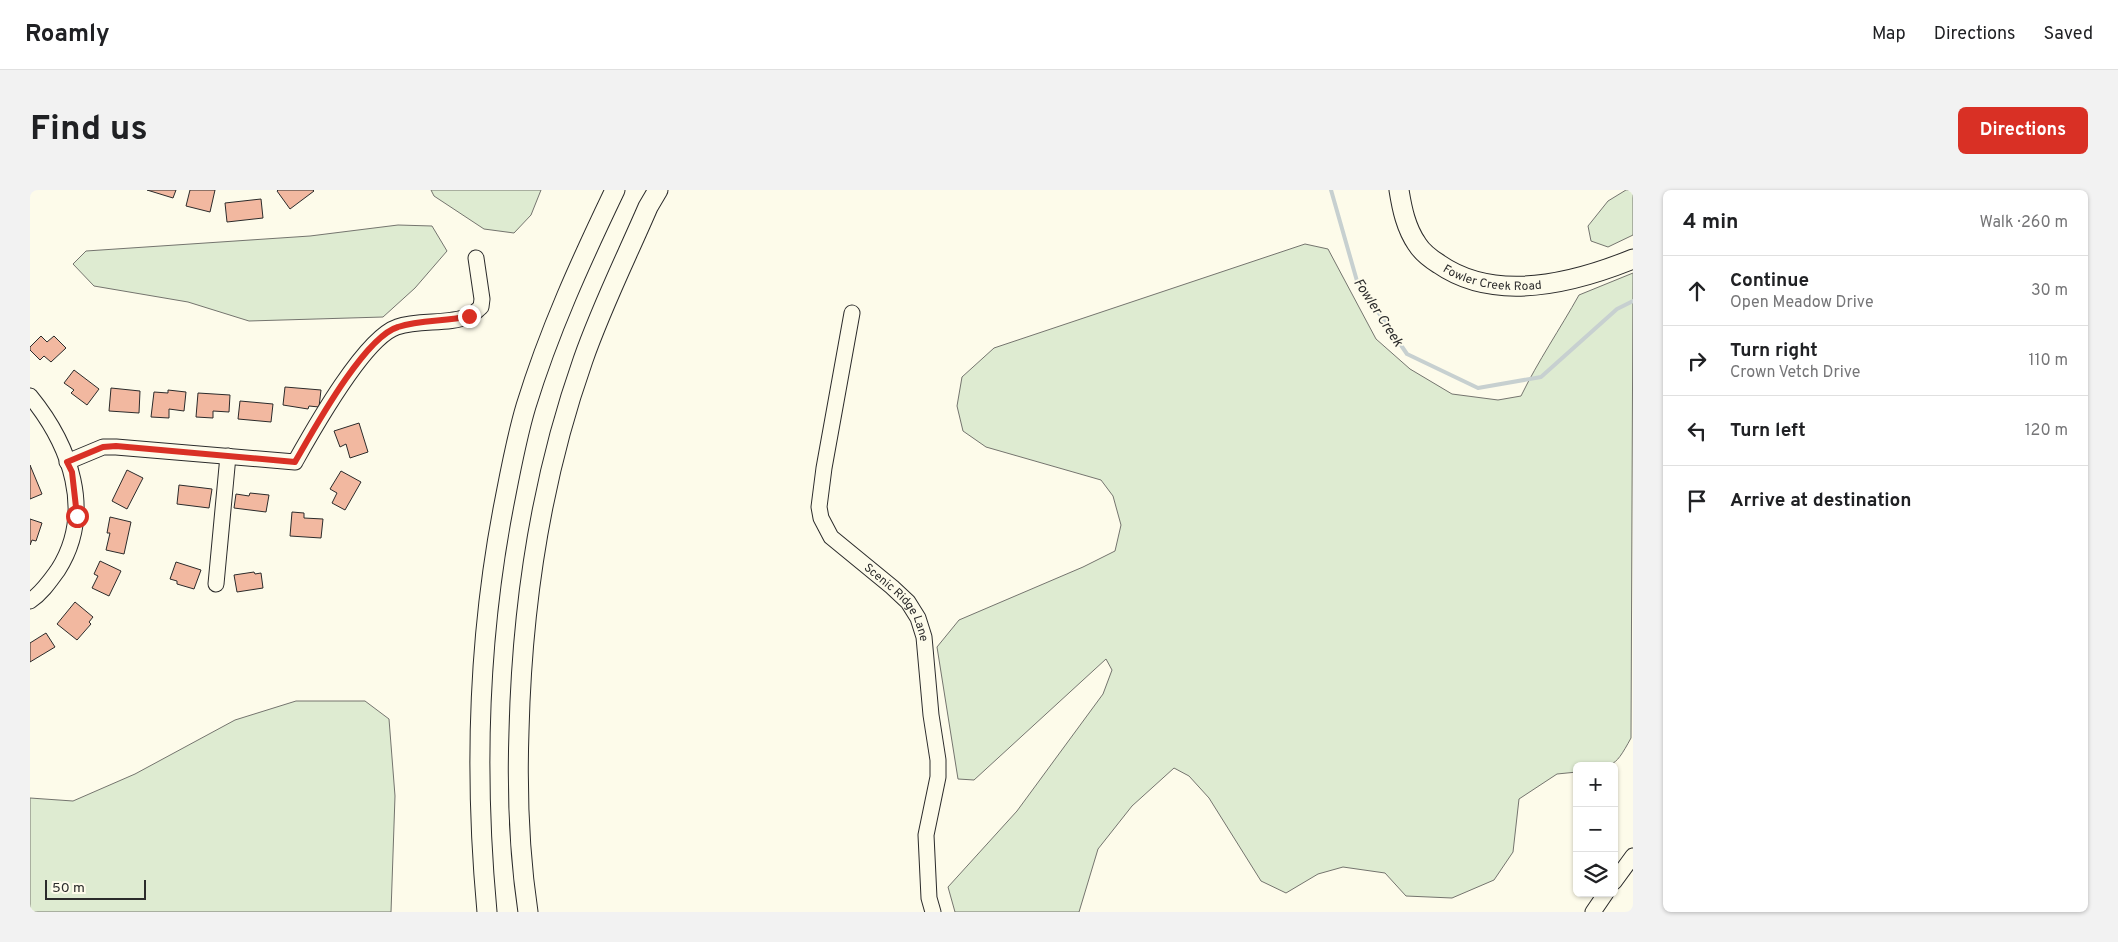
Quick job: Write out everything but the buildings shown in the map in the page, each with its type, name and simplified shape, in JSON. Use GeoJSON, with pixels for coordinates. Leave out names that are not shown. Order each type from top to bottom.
{"type":"FeatureCollection","features":[{"type":"Feature","properties":{"kind":"main road"},"geometry":{"type":"LineString","coordinates":[[487,912],[482,853],[478,754],[487,608],[498,532],[526,408],[548,342],[578,266],[615,190]]}},
{"type":"Feature","properties":{"kind":"main road"},"geometry":{"type":"LineString","coordinates":[[528,912],[520,835],[518,771],[520,672],[527,600],[537,535],[564,420],[583,360],[644,216],[658,190]]}},
{"type":"Feature","properties":{"kind":"main road","name":"Fowler Creek Road"},"geometry":{"type":"LineString","coordinates":[[1399,190],[1401,206],[1410,232],[1418,246],[1430,258],[1454,274],[1482,284],[1503,286],[1540,284],[1598,273],[1633,259]]}},
{"type":"Feature","properties":{"kind":"street"},"geometry":{"type":"LineString","coordinates":[[67,462],[103,447],[295,462],[319,421],[368,348],[387,331],[398,326],[425,321],[457,319],[469,316],[481,307],[482,299],[476,258]]}},
{"type":"Feature","properties":{"kind":"street","name":"Scenic Ridge Lane"},"geometry":{"type":"LineString","coordinates":[[852,313],[819,506],[821,518],[831,537],[908,602],[918,618],[924,637],[931,715],[938,760],[938,777],[926,836],[929,898],[933,912]]}},
{"type":"Feature","properties":{"kind":"street"},"geometry":{"type":"LineString","coordinates":[[30,396],[40,408],[57,437],[72,472],[77,516],[73,537],[65,558],[38,596],[30,601]]}},
{"type":"Feature","properties":{"kind":"street"},"geometry":{"type":"LineString","coordinates":[[216,584],[228,456]]}},
{"type":"Feature","properties":{"kind":"street"},"geometry":{"type":"LineString","coordinates":[[1618,877],[1633,856]]}},
{"type":"Feature","properties":{"kind":"street"},"geometry":{"type":"LineString","coordinates":[[1593,912],[1603,897]]}},
{"type":"Feature","properties":{"kind":"green space"},"geometry":{"type":"Polygon","coordinates":[[[431,190],[541,190],[531,215],[514,233],[484,229],[434,196],[431,190]]]}},
{"type":"Feature","properties":{"kind":"green space"},"geometry":{"type":"Polygon","coordinates":[[[1626,190],[1633,190],[1633,235],[1608,247],[1591,241],[1588,226],[1608,201],[1626,190]]]}},
{"type":"Feature","properties":{"kind":"green space"},"geometry":{"type":"Polygon","coordinates":[[[398,225],[432,226],[447,251],[415,288],[383,317],[249,321],[188,302],[94,286],[73,264],[86,251],[310,236],[398,225]]]}},
{"type":"Feature","properties":{"kind":"green space"},"geometry":{"type":"Polygon","coordinates":[[[1305,244],[1328,249],[1376,339],[1410,369],[1452,394],[1498,400],[1521,396],[1579,295],[1633,273],[1631,738],[1620,756],[1614,762],[1573,762],[1573,772],[1557,774],[1519,799],[1513,852],[1494,880],[1452,898],[1406,896],[1385,873],[1343,867],[1318,874],[1286,893],[1261,881],[1209,798],[1189,776],[1174,768],[1132,806],[1098,849],[1079,912],[955,912],[948,887],[1017,811],[1103,694],[1112,670],[1106,659],[974,780],[958,779],[937,647],[959,620],[1083,567],[1115,551],[1121,525],[1113,496],[1101,480],[986,447],[963,431],[957,406],[962,377],[994,348],[1305,244]]]}},
{"type":"Feature","properties":{"kind":"green space"},"geometry":{"type":"Polygon","coordinates":[[[296,701],[365,701],[389,719],[395,796],[391,912],[30,912],[30,798],[73,801],[135,774],[235,720],[296,701]]]}},
{"type":"Feature","properties":{"kind":"waterway","name":"Fowler Creek"},"geometry":{"type":"LineString","coordinates":[[1331,190],[1357,281],[1407,354],[1478,388],[1541,377],[1617,309],[1633,301]]}},
{"type":"Feature","properties":{"kind":"route"},"geometry":{"type":"LineString","coordinates":[[77,516],[72,472],[67,462],[103,447],[116,446],[295,462],[319,421],[368,348],[387,331],[398,326],[425,321],[457,319],[469,316]]}}]}
